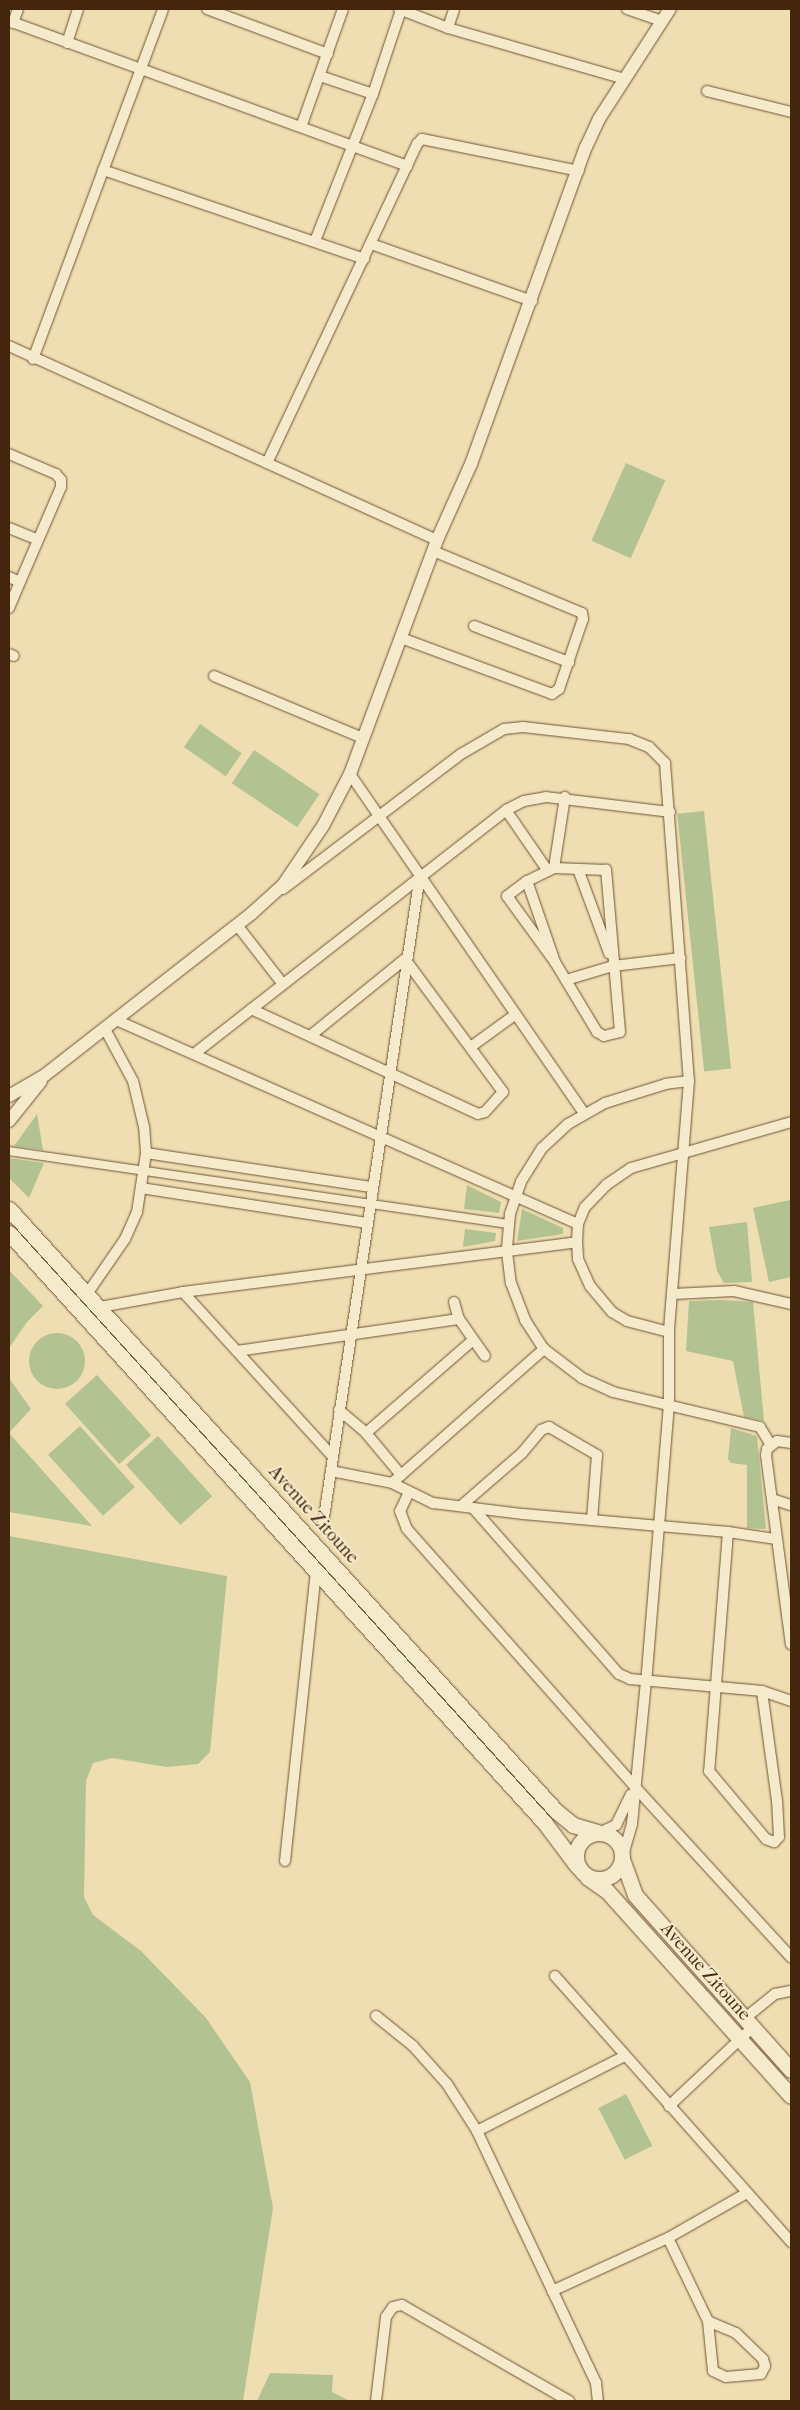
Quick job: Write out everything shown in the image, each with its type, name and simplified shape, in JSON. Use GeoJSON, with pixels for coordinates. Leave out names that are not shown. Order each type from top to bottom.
{"type":"FeatureCollection","features":[{"type":"Feature","properties":{"kind":"main road","name":"Avenue Zitoune"},"geometry":{"type":"LineString","coordinates":[[9,1209],[556,1811],[573,1824],[600,1832]]}},
{"type":"Feature","properties":{"kind":"main road","name":"Avenue Zitoune"},"geometry":{"type":"LineString","coordinates":[[9,1233],[544,1822],[582,1871],[607,1891],[791,2096]]}},
{"type":"Feature","properties":{"kind":"main road"},"geometry":{"type":"LineString","coordinates":[[600,1832],[615,1839],[622,1859],[609,1877],[582,1871],[575,1858],[579,1843],[584,1838],[600,1832]]}},
{"type":"Feature","properties":{"kind":"main road","name":"Avenue Zitoune"},"geometry":{"type":"LineString","coordinates":[[622,1859],[635,1895],[791,2070]]}},
{"type":"Feature","properties":{"kind":"street"},"geometry":{"type":"LineString","coordinates":[[18,9],[11,22],[141,71],[407,166]]}},
{"type":"Feature","properties":{"kind":"street"},"geometry":{"type":"LineString","coordinates":[[67,43],[78,9]]}},
{"type":"Feature","properties":{"kind":"street"},"geometry":{"type":"LineString","coordinates":[[32,359],[163,9]]}},
{"type":"Feature","properties":{"kind":"street"},"geometry":{"type":"LineString","coordinates":[[207,9],[328,54]]}},
{"type":"Feature","properties":{"kind":"street"},"geometry":{"type":"LineString","coordinates":[[301,127],[343,9]]}},
{"type":"Feature","properties":{"kind":"street"},"geometry":{"type":"LineString","coordinates":[[315,241],[353,147],[400,9],[448,28],[624,79]]}},
{"type":"Feature","properties":{"kind":"street"},"geometry":{"type":"LineString","coordinates":[[448,28],[454,9]]}},
{"type":"Feature","properties":{"kind":"street"},"geometry":{"type":"LineString","coordinates":[[627,9],[662,21]]}},
{"type":"Feature","properties":{"kind":"street"},"geometry":{"type":"LineString","coordinates":[[266,901],[296,868],[350,774],[435,546],[471,464],[599,119],[670,9]]}},
{"type":"Feature","properties":{"kind":"street"},"geometry":{"type":"LineString","coordinates":[[320,76],[372,94]]}},
{"type":"Feature","properties":{"kind":"street"},"geometry":{"type":"LineString","coordinates":[[707,91],[791,112]]}},
{"type":"Feature","properties":{"kind":"street"},"geometry":{"type":"LineString","coordinates":[[267,463],[407,166],[422,139],[579,170]]}},
{"type":"Feature","properties":{"kind":"street"},"geometry":{"type":"LineString","coordinates":[[103,170],[364,259]]}},
{"type":"Feature","properties":{"kind":"street"},"geometry":{"type":"LineString","coordinates":[[371,244],[532,301]]}},
{"type":"Feature","properties":{"kind":"street"},"geometry":{"type":"LineString","coordinates":[[9,346],[32,359],[267,463],[435,546],[582,613],[583,619],[559,689],[552,694],[401,638]]}},
{"type":"Feature","properties":{"kind":"street"},"geometry":{"type":"LineString","coordinates":[[9,454],[56,474],[61,480],[60,487],[9,608]]}},
{"type":"Feature","properties":{"kind":"street"},"geometry":{"type":"LineString","coordinates":[[9,528],[38,540]]}},
{"type":"Feature","properties":{"kind":"street"},"geometry":{"type":"LineString","coordinates":[[9,577],[20,582]]}},
{"type":"Feature","properties":{"kind":"street"},"geometry":{"type":"LineString","coordinates":[[474,626],[568,662]]}},
{"type":"Feature","properties":{"kind":"street"},"geometry":{"type":"LineString","coordinates":[[214,676],[363,738]]}},
{"type":"Feature","properties":{"kind":"street"},"geometry":{"type":"LineString","coordinates":[[9,1096],[46,1075],[237,926],[266,901],[484,738],[504,729],[523,727],[629,739],[649,747],[665,763],[689,1081],[669,1332],[669,1404],[646,1681],[632,1824],[622,1859]]}},
{"type":"Feature","properties":{"kind":"street"},"geometry":{"type":"LineString","coordinates":[[350,774],[584,1113]]}},
{"type":"Feature","properties":{"kind":"street"},"geometry":{"type":"LineString","coordinates":[[194,1054],[420,875],[506,810],[533,798],[565,797],[670,812]]}},
{"type":"Feature","properties":{"kind":"street"},"geometry":{"type":"LineString","coordinates":[[551,869],[565,797]]}},
{"type":"Feature","properties":{"kind":"street"},"geometry":{"type":"LineString","coordinates":[[506,810],[551,869]]}},
{"type":"Feature","properties":{"kind":"street"},"geometry":{"type":"LineString","coordinates":[[551,869],[606,870],[613,966],[621,1029],[617,1034],[604,1036],[597,1032],[555,962],[506,896],[527,881],[551,869]]}},
{"type":"Feature","properties":{"kind":"street"},"geometry":{"type":"LineString","coordinates":[[578,870],[613,966]]}},
{"type":"Feature","properties":{"kind":"street"},"geometry":{"type":"LineString","coordinates":[[323,1524],[405,960],[420,875]]}},
{"type":"Feature","properties":{"kind":"street"},"geometry":{"type":"LineString","coordinates":[[527,881],[555,962]]}},
{"type":"Feature","properties":{"kind":"street"},"geometry":{"type":"LineString","coordinates":[[237,926],[282,983]]}},
{"type":"Feature","properties":{"kind":"street"},"geometry":{"type":"LineString","coordinates":[[566,980],[613,966],[681,958]]}},
{"type":"Feature","properties":{"kind":"street"},"geometry":{"type":"LineString","coordinates":[[310,1036],[405,960]]}},
{"type":"Feature","properties":{"kind":"street"},"geometry":{"type":"LineString","coordinates":[[251,1009],[481,1114],[503,1092],[472,1046],[405,960]]}},
{"type":"Feature","properties":{"kind":"street"},"geometry":{"type":"LineString","coordinates":[[472,1046],[516,1014]]}},
{"type":"Feature","properties":{"kind":"street"},"geometry":{"type":"LineString","coordinates":[[116,1020],[379,1138],[578,1224]]}},
{"type":"Feature","properties":{"kind":"street"},"geometry":{"type":"LineString","coordinates":[[87,1294],[125,1239],[137,1212],[146,1153],[144,1127],[133,1081],[105,1029]]}},
{"type":"Feature","properties":{"kind":"street"},"geometry":{"type":"LineString","coordinates":[[9,1121],[46,1075]]}},
{"type":"Feature","properties":{"kind":"street"},"geometry":{"type":"LineString","coordinates":[[689,1081],[626,1096],[584,1113],[542,1148],[530,1164],[516,1197],[508,1224],[507,1252],[515,1300],[544,1349],[566,1367],[598,1387],[760,1427],[771,1445]]}},
{"type":"Feature","properties":{"kind":"street"},"geometry":{"type":"LineString","coordinates":[[669,1332],[643,1328],[612,1312],[590,1286],[578,1259],[578,1224],[585,1207],[618,1176],[631,1168],[684,1150],[791,1122]]}},
{"type":"Feature","properties":{"kind":"street"},"geometry":{"type":"LineString","coordinates":[[9,1151],[508,1224]]}},
{"type":"Feature","properties":{"kind":"street"},"geometry":{"type":"LineString","coordinates":[[146,1153],[372,1187]]}},
{"type":"Feature","properties":{"kind":"street"},"geometry":{"type":"LineString","coordinates":[[141,1188],[367,1223]]}},
{"type":"Feature","properties":{"kind":"street"},"geometry":{"type":"LineString","coordinates":[[100,1307],[182,1292],[577,1242]]}},
{"type":"Feature","properties":{"kind":"street"},"geometry":{"type":"LineString","coordinates":[[673,1294],[734,1291],[791,1304]]}},
{"type":"Feature","properties":{"kind":"street"},"geometry":{"type":"LineString","coordinates":[[182,1292],[237,1350],[332,1457]]}},
{"type":"Feature","properties":{"kind":"street"},"geometry":{"type":"LineString","coordinates":[[454,1302],[460,1319],[472,1341],[485,1356]]}},
{"type":"Feature","properties":{"kind":"street"},"geometry":{"type":"LineString","coordinates":[[237,1350],[460,1319]]}},
{"type":"Feature","properties":{"kind":"street"},"geometry":{"type":"LineString","coordinates":[[366,1433],[472,1341]]}},
{"type":"Feature","properties":{"kind":"street"},"geometry":{"type":"LineString","coordinates":[[392,1483],[544,1349]]}},
{"type":"Feature","properties":{"kind":"street"},"geometry":{"type":"LineString","coordinates":[[339,1410],[366,1433],[401,1474]]}},
{"type":"Feature","properties":{"kind":"street"},"geometry":{"type":"LineString","coordinates":[[461,1506],[522,1453],[542,1430],[550,1427],[597,1455],[592,1520]]}},
{"type":"Feature","properties":{"kind":"street"},"geometry":{"type":"LineString","coordinates":[[791,1443],[784,1440],[771,1445],[766,1455],[776,1540],[788,1587],[791,1644]]}},
{"type":"Feature","properties":{"kind":"street"},"geometry":{"type":"LineString","coordinates":[[331,1471],[392,1483],[424,1500],[473,1508],[728,1532],[776,1540]]}},
{"type":"Feature","properties":{"kind":"street"},"geometry":{"type":"LineString","coordinates":[[408,1492],[400,1511],[407,1529],[635,1786],[791,1957]]}},
{"type":"Feature","properties":{"kind":"street"},"geometry":{"type":"LineString","coordinates":[[772,1499],[791,1505]]}},
{"type":"Feature","properties":{"kind":"street"},"geometry":{"type":"LineString","coordinates":[[473,1508],[610,1668],[630,1679],[762,1691],[791,1701]]}},
{"type":"Feature","properties":{"kind":"street"},"geometry":{"type":"LineString","coordinates":[[728,1532],[709,1771],[766,1839],[774,1842],[779,1837],[777,1801],[762,1691]]}},
{"type":"Feature","properties":{"kind":"street"},"geometry":{"type":"LineString","coordinates":[[285,1861],[316,1571]]}},
{"type":"Feature","properties":{"kind":"street"},"geometry":{"type":"LineString","coordinates":[[600,1832],[616,1825],[635,1786]]}},
{"type":"Feature","properties":{"kind":"street"},"geometry":{"type":"LineString","coordinates":[[555,1976],[791,2242]]}},
{"type":"Feature","properties":{"kind":"street"},"geometry":{"type":"LineString","coordinates":[[670,2106],[740,2039],[748,2023],[775,1994],[791,1990]]}},
{"type":"Feature","properties":{"kind":"street"},"geometry":{"type":"LineString","coordinates":[[376,2016],[413,2046],[447,2084],[477,2131],[596,2383],[598,2401]]}},
{"type":"Feature","properties":{"kind":"street"},"geometry":{"type":"LineString","coordinates":[[477,2131],[625,2056]]}},
{"type":"Feature","properties":{"kind":"street"},"geometry":{"type":"LineString","coordinates":[[552,2291],[668,2238],[747,2193]]}},
{"type":"Feature","properties":{"kind":"street"},"geometry":{"type":"LineString","coordinates":[[668,2238],[708,2321],[712,2365],[716,2374],[726,2377],[761,2374],[765,2362],[756,2352],[727,2326],[708,2321]]}},
{"type":"Feature","properties":{"kind":"street"},"geometry":{"type":"LineString","coordinates":[[376,2401],[386,2317],[397,2305],[407,2307],[570,2401]]}},
{"type":"Feature","properties":{"kind":"green space"},"geometry":{"type":"Polygon","coordinates":[[[626,463],[665,480],[631,558],[591,541],[626,463]]]}},
{"type":"Feature","properties":{"kind":"green space"},"geometry":{"type":"Polygon","coordinates":[[[200,724],[242,753],[226,776],[184,747],[200,724]]]}},
{"type":"Feature","properties":{"kind":"green space"},"geometry":{"type":"Polygon","coordinates":[[[254,750],[319,794],[297,827],[232,783],[254,750]]]}},
{"type":"Feature","properties":{"kind":"green space"},"geometry":{"type":"Polygon","coordinates":[[[704,811],[731,1069],[704,1071],[677,814],[704,811]]]}},
{"type":"Feature","properties":{"kind":"green space"},"geometry":{"type":"Polygon","coordinates":[[[37,1114],[43,1150],[14,1146],[37,1114]]]}},
{"type":"Feature","properties":{"kind":"green space"},"geometry":{"type":"Polygon","coordinates":[[[9,1158],[44,1163],[29,1198],[9,1178],[9,1158]]]}},
{"type":"Feature","properties":{"kind":"green space"},"geometry":{"type":"Polygon","coordinates":[[[467,1185],[501,1202],[499,1213],[464,1209],[467,1185]]]}},
{"type":"Feature","properties":{"kind":"green space"},"geometry":{"type":"Polygon","coordinates":[[[790,1200],[791,1277],[769,1282],[753,1208],[790,1200]]]}},
{"type":"Feature","properties":{"kind":"green space"},"geometry":{"type":"Polygon","coordinates":[[[522,1209],[563,1228],[563,1234],[517,1241],[522,1209]]]}},
{"type":"Feature","properties":{"kind":"green space"},"geometry":{"type":"Polygon","coordinates":[[[747,1222],[752,1282],[724,1283],[717,1271],[709,1227],[747,1222]]]}},
{"type":"Feature","properties":{"kind":"green space"},"geometry":{"type":"Polygon","coordinates":[[[465,1229],[496,1233],[495,1241],[463,1247],[465,1229]]]}},
{"type":"Feature","properties":{"kind":"green space"},"geometry":{"type":"Polygon","coordinates":[[[9,1270],[43,1306],[27,1322],[9,1348],[9,1270]]]}},
{"type":"Feature","properties":{"kind":"green space"},"geometry":{"type":"Polygon","coordinates":[[[722,1300],[753,1302],[764,1421],[744,1417],[733,1361],[686,1351],[689,1301],[722,1300]]]}},
{"type":"Feature","properties":{"kind":"green space"},"geometry":{"type":"Polygon","coordinates":[[[57,1333],[68,1335],[77,1341],[83,1350],[85,1361],[83,1372],[77,1381],[68,1387],[57,1389],[46,1387],[37,1381],[31,1372],[29,1361],[31,1350],[37,1341],[46,1335],[57,1333]]]}},
{"type":"Feature","properties":{"kind":"green space"},"geometry":{"type":"Polygon","coordinates":[[[97,1375],[151,1435],[119,1464],[65,1404],[97,1375]]]}},
{"type":"Feature","properties":{"kind":"green space"},"geometry":{"type":"Polygon","coordinates":[[[9,1378],[31,1409],[9,1433],[9,1378]]]}},
{"type":"Feature","properties":{"kind":"green space"},"geometry":{"type":"Polygon","coordinates":[[[80,1426],[135,1487],[103,1516],[48,1455],[80,1426]]]}},
{"type":"Feature","properties":{"kind":"green space"},"geometry":{"type":"Polygon","coordinates":[[[731,1428],[757,1436],[766,1529],[747,1528],[747,1465],[731,1463],[728,1459],[731,1428]]]}},
{"type":"Feature","properties":{"kind":"green space"},"geometry":{"type":"Polygon","coordinates":[[[9,1433],[92,1526],[9,1512],[9,1433]]]}},
{"type":"Feature","properties":{"kind":"green space"},"geometry":{"type":"Polygon","coordinates":[[[158,1436],[212,1496],[180,1525],[126,1465],[158,1436]]]}},
{"type":"Feature","properties":{"kind":"green space"},"geometry":{"type":"Polygon","coordinates":[[[9,1536],[227,1576],[210,1752],[198,1764],[167,1767],[112,1758],[93,1763],[86,1781],[84,1897],[93,1915],[141,1951],[206,2018],[250,2082],[273,2208],[243,2401],[9,2401],[9,1536]]]}},
{"type":"Feature","properties":{"kind":"green space"},"geometry":{"type":"Polygon","coordinates":[[[626,2094],[652,2146],[625,2160],[598,2108],[626,2094]]]}},
{"type":"Feature","properties":{"kind":"green space"},"geometry":{"type":"Polygon","coordinates":[[[270,2373],[333,2375],[332,2392],[350,2401],[257,2401],[270,2373]]]}}]}
